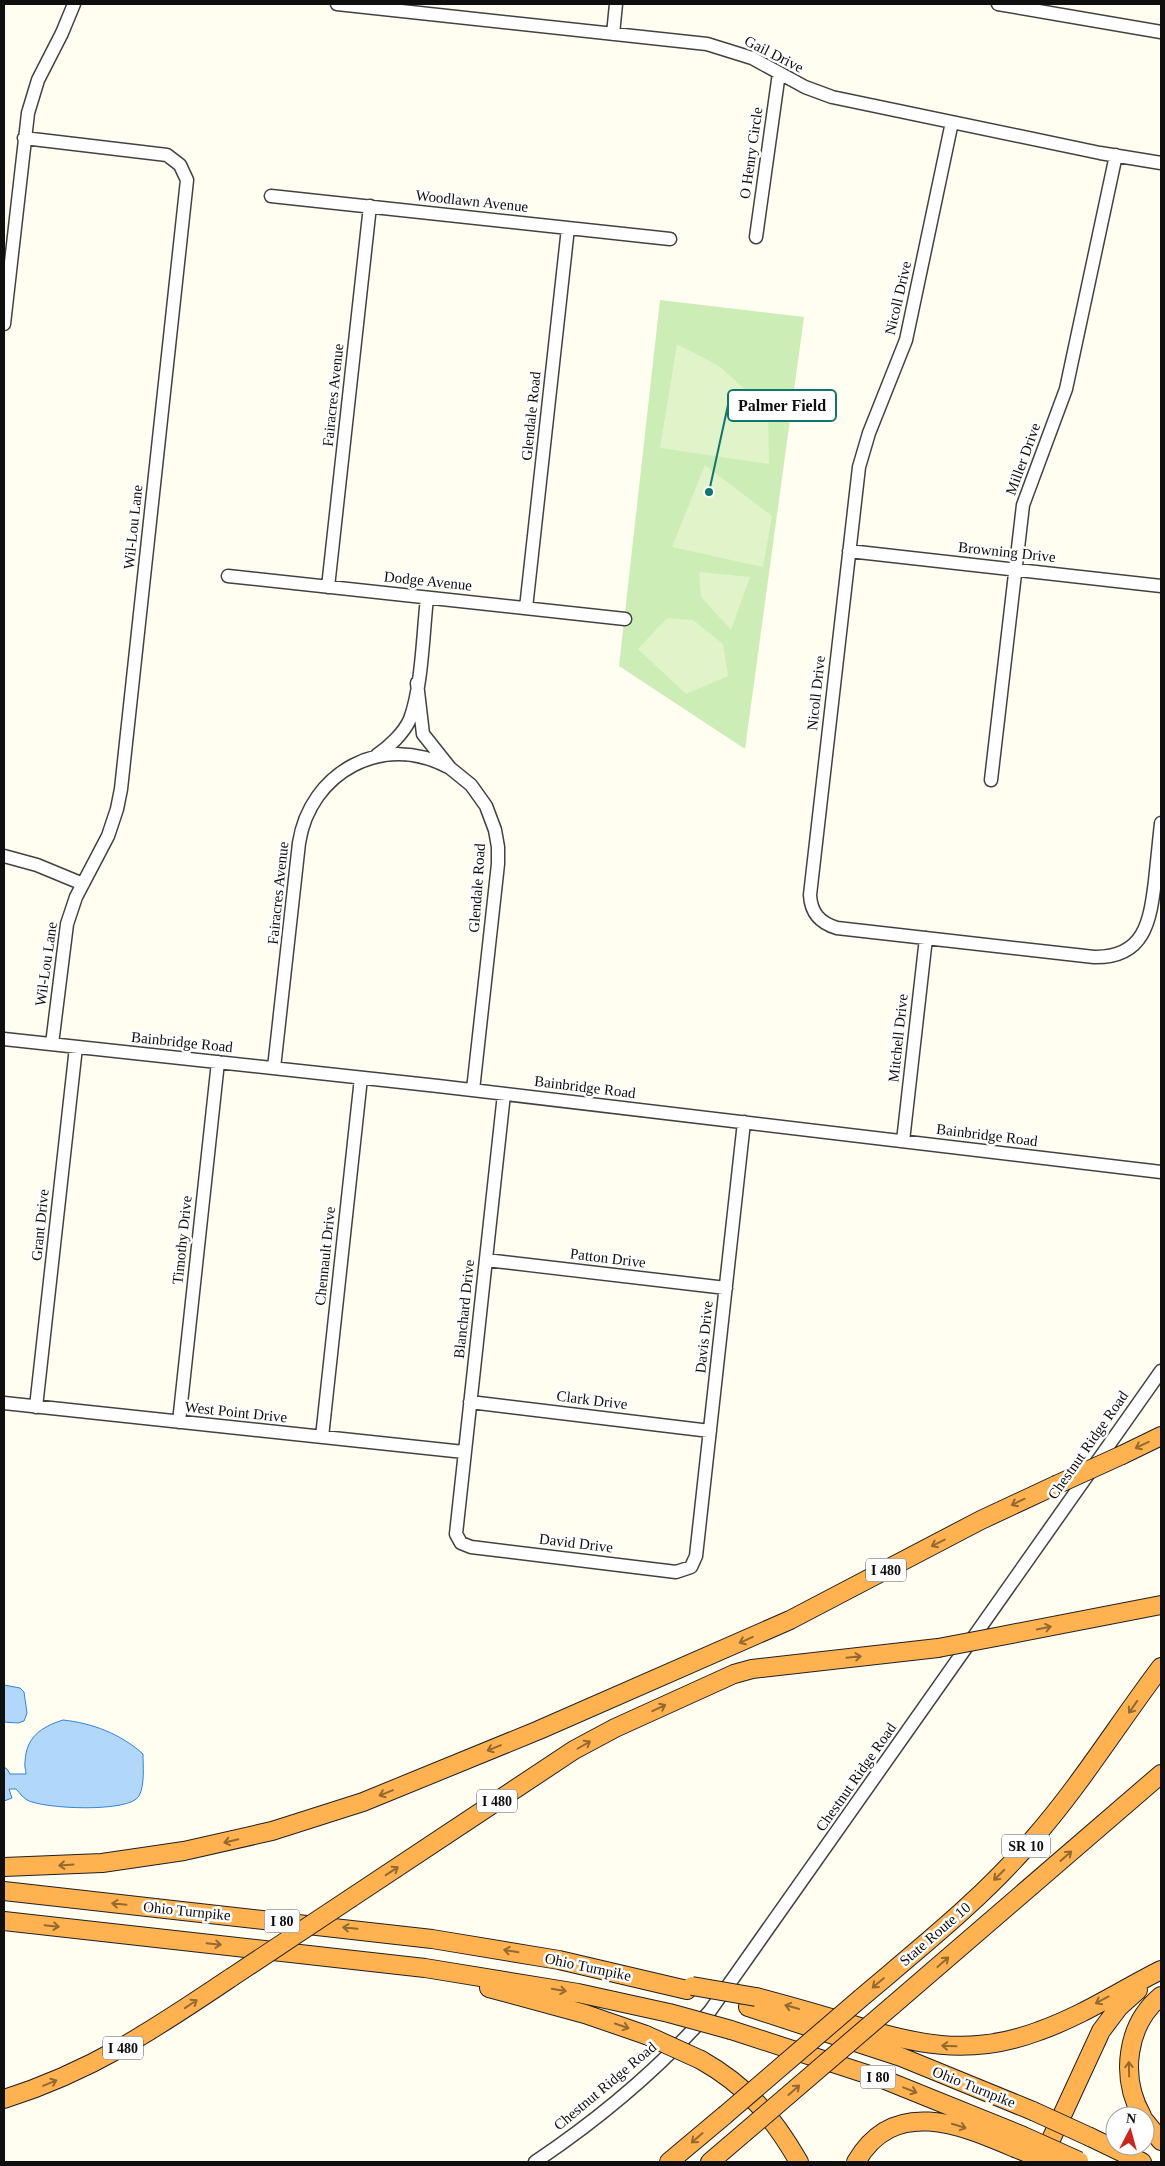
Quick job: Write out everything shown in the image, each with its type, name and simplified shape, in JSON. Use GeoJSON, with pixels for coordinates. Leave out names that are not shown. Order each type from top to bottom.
{"type":"FeatureCollection","features":[{"type":"Feature","properties":{"kind":"highway","name":"I 480"},"geometry":{"type":"LineString","coordinates":[[4,1867],[102,1863],[184,1851],[272,1831],[363,1802],[539,1730],[790,1620],[981,1520],[1161,1436]]}},
{"type":"Feature","properties":{"kind":"highway","name":"I 480"},"geometry":{"type":"LineString","coordinates":[[4,2099],[54,2082],[117,2052],[150,2032],[574,1750],[614,1728],[731,1675],[752,1669],[938,1648],[1161,1605]]}},
{"type":"Feature","properties":{"kind":"highway","name":"State Route 10"},"geometry":{"type":"LineString","coordinates":[[669,2162],[967,1906],[1034,1839],[1078,1783],[1161,1667]]}},
{"type":"Feature","properties":{"kind":"highway","name":"State Route 10"},"geometry":{"type":"LineString","coordinates":[[710,2162],[1161,1774]]}},
{"type":"Feature","properties":{"kind":"highway","name":"Ohio Turnpike"},"geometry":{"type":"LineString","coordinates":[[4,1891],[400,1934],[527,1954],[752,2002],[901,2057],[1033,2111],[1142,2162]]}},
{"type":"Feature","properties":{"kind":"highway","name":"Ohio Turnpike"},"geometry":{"type":"LineString","coordinates":[[4,1921],[425,1968],[578,1993],[668,2013],[731,2030],[885,2080],[1018,2141],[1080,2162]]}},
{"type":"Feature","properties":{"kind":"highway"},"geometry":{"type":"LineString","coordinates":[[425,1968],[441,1976],[558,2006],[646,2035],[701,2060],[732,2079],[757,2102],[779,2129],[799,2162]]}},
{"type":"Feature","properties":{"kind":"highway"},"geometry":{"type":"LineString","coordinates":[[752,2002],[900,2040],[926,2044],[967,2046],[1003,2042],[1039,2032],[1161,1972]]}},
{"type":"Feature","properties":{"kind":"highway"},"geometry":{"type":"LineString","coordinates":[[1040,2162],[1101,2031],[1125,2000],[1161,1972]]}},
{"type":"Feature","properties":{"kind":"highway"},"geometry":{"type":"LineString","coordinates":[[856,2162],[868,2146],[883,2133],[901,2125],[919,2121],[939,2121],[1018,2141],[1048,2162],[1093,2061],[1111,2028],[1136,1999],[1161,1983]]}},
{"type":"Feature","properties":{"kind":"highway"},"geometry":{"type":"LineString","coordinates":[[1138,2106],[1130,2085],[1130,2050],[1143,2015],[1161,1996]]}},
{"type":"Feature","properties":{"kind":"street"},"geometry":{"type":"LineString","coordinates":[[4,324],[28,113],[38,80],[62,33],[74,4]]}},
{"type":"Feature","properties":{"kind":"street","name":"Gail Drive"},"geometry":{"type":"LineString","coordinates":[[337,4],[613,34],[722,48],[752,58],[805,87],[832,97],[1116,156],[1161,163]]}},
{"type":"Feature","properties":{"kind":"street"},"geometry":{"type":"LineString","coordinates":[[613,34],[616,4]]}},
{"type":"Feature","properties":{"kind":"street"},"geometry":{"type":"LineString","coordinates":[[998,4],[1161,32]]}},
{"type":"Feature","properties":{"kind":"street","name":"O Henry Circle"},"geometry":{"type":"LineString","coordinates":[[756,236],[779,73]]}},
{"type":"Feature","properties":{"kind":"street","name":"Nicoll Drive"},"geometry":{"type":"LineString","coordinates":[[952,122],[906,340],[869,433],[859,467],[810,903],[817,917],[827,925],[837,928],[1103,957],[1125,951],[1139,939],[1148,924],[1161,823]]}},
{"type":"Feature","properties":{"kind":"street","name":"Wil-Lou Lane"},"geometry":{"type":"LineString","coordinates":[[24,138],[167,155],[180,164],[187,180],[121,788],[117,809],[108,836],[82,884],[71,910],[64,937],[52,1044]]}},
{"type":"Feature","properties":{"kind":"street","name":"Miller Drive"},"geometry":{"type":"LineString","coordinates":[[991,780],[1024,500],[1066,389],[1116,156]]}},
{"type":"Feature","properties":{"kind":"street","name":"Woodlawn Avenue"},"geometry":{"type":"LineString","coordinates":[[271,196],[670,239]]}},
{"type":"Feature","properties":{"kind":"street","name":"Fairacres Avenue"},"geometry":{"type":"LineString","coordinates":[[328,587],[370,206]]}},
{"type":"Feature","properties":{"kind":"street","name":"Glendale Road"},"geometry":{"type":"LineString","coordinates":[[526,608],[568,228]]}},
{"type":"Feature","properties":{"kind":"street","name":"Browning Drive"},"geometry":{"type":"LineString","coordinates":[[849,551],[1161,586]]}},
{"type":"Feature","properties":{"kind":"street","name":"Dodge Avenue"},"geometry":{"type":"LineString","coordinates":[[228,576],[625,619]]}},
{"type":"Feature","properties":{"kind":"street","name":"Fairacres Avenue"},"geometry":{"type":"LineString","coordinates":[[274,1068],[303,826],[313,802],[330,782],[351,766],[375,757],[386,749],[409,720],[417,683],[427,598]]}},
{"type":"Feature","properties":{"kind":"street","name":"Glendale Road"},"geometry":{"type":"LineString","coordinates":[[417,683],[424,734],[450,768],[464,779],[482,798],[496,830],[498,847],[473,1090]]}},
{"type":"Feature","properties":{"kind":"street","name":"Fairacres Avenue"},"geometry":{"type":"LineString","coordinates":[[375,757],[410,754],[426,758],[450,768]]}},
{"type":"Feature","properties":{"kind":"street"},"geometry":{"type":"LineString","coordinates":[[4,856],[38,865],[82,884]]}},
{"type":"Feature","properties":{"kind":"street","name":"Mitchell Drive"},"geometry":{"type":"LineString","coordinates":[[903,1141],[926,938]]}},
{"type":"Feature","properties":{"kind":"street","name":"Bainbridge Road"},"geometry":{"type":"LineString","coordinates":[[4,1039],[473,1090],[1161,1172]]}},
{"type":"Feature","properties":{"kind":"street","name":"Grant Drive"},"geometry":{"type":"LineString","coordinates":[[36,1407],[76,1047]]}},
{"type":"Feature","properties":{"kind":"street","name":"Timothy Drive"},"geometry":{"type":"LineString","coordinates":[[179,1422],[218,1062]]}},
{"type":"Feature","properties":{"kind":"street","name":"Chennault Drive"},"geometry":{"type":"LineString","coordinates":[[322,1437],[361,1078]]}},
{"type":"Feature","properties":{"kind":"street","name":"Blanchard Drive"},"geometry":{"type":"LineString","coordinates":[[455,1528],[504,1094]]}},
{"type":"Feature","properties":{"kind":"street","name":"Davis Drive"},"geometry":{"type":"LineString","coordinates":[[696,1556],[744,1122]]}},
{"type":"Feature","properties":{"kind":"street","name":"Patton Drive"},"geometry":{"type":"LineString","coordinates":[[486,1260],[726,1288]]}},
{"type":"Feature","properties":{"kind":"street","name":"Chestnut Ridge Road"},"geometry":{"type":"LineString","coordinates":[[535,2162],[583,2128],[657,2066],[710,2011],[1161,1371]]}},
{"type":"Feature","properties":{"kind":"street","name":"Clark Drive"},"geometry":{"type":"LineString","coordinates":[[470,1402],[710,1431]]}},
{"type":"Feature","properties":{"kind":"street","name":"West Point Drive"},"geometry":{"type":"LineString","coordinates":[[4,1403],[464,1452]]}},
{"type":"Feature","properties":{"kind":"street","name":"David Drive"},"geometry":{"type":"LineString","coordinates":[[455,1528],[458,1539],[471,1547],[676,1572],[687,1570],[694,1562],[696,1556]]}},
{"type":"Feature","properties":{"kind":"green space"},"geometry":{"type":"Polygon","coordinates":[[[660,300],[804,317],[745,749],[619,666],[660,300]]]}},
{"type":"Feature","properties":{"kind":"green space"},"geometry":{"type":"Polygon","coordinates":[[[677,344],[719,366],[768,410],[769,464],[660,448],[677,344]]]}},
{"type":"Feature","properties":{"kind":"green space"},"geometry":{"type":"Polygon","coordinates":[[[705,465],[772,516],[763,567],[672,547],[705,465]]]}},
{"type":"Feature","properties":{"kind":"green space"},"geometry":{"type":"Polygon","coordinates":[[[699,572],[750,577],[731,630],[701,597],[699,572]]]}},
{"type":"Feature","properties":{"kind":"green space"},"geometry":{"type":"Polygon","coordinates":[[[667,618],[693,620],[723,644],[728,676],[686,694],[638,649],[667,618]]]}},
{"type":"Feature","properties":{"kind":"water"},"geometry":{"type":"Polygon","coordinates":[[[4,1685],[20,1688],[24,1692],[27,1713],[24,1721],[18,1723],[4,1722],[4,1685]]]}},
{"type":"Feature","properties":{"kind":"water"},"geometry":{"type":"Polygon","coordinates":[[[63,1720],[85,1724],[116,1735],[143,1754],[143,1781],[139,1796],[132,1801],[120,1805],[86,1808],[67,1807],[36,1803],[25,1799],[16,1789],[9,1789],[12,1798],[4,1801],[4,1767],[10,1774],[26,1774],[26,1753],[36,1734],[48,1726],[63,1720]]]}},
{"type":"Feature","properties":{"kind":"place","name":"Palmer Field"},"geometry":{"type":"Point","coordinates":[709,492]}}]}
